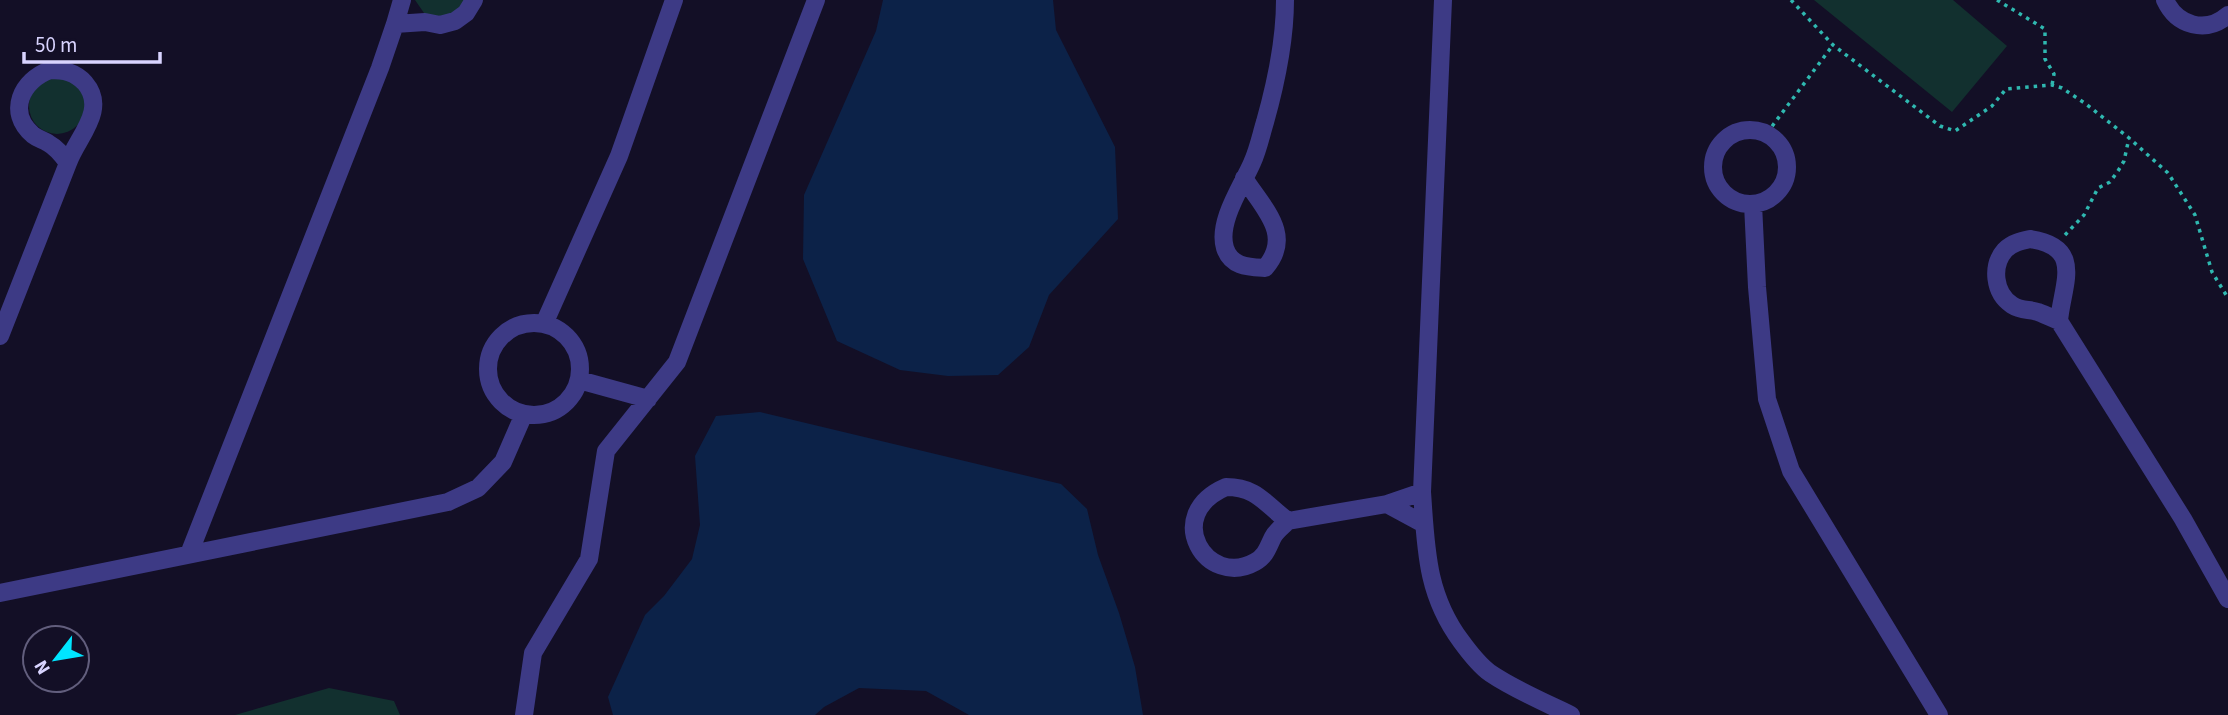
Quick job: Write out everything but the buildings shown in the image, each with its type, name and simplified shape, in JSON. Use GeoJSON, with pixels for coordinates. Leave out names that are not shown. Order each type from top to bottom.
{"type":"FeatureCollection","features":[{"type":"Feature","properties":{"kind":"street"},"geometry":{"type":"LineString","coordinates":[[189,554],[380,68],[402,0]]}},
{"type":"Feature","properties":{"kind":"street"},"geometry":{"type":"LineString","coordinates":[[395,24],[440,24],[455,21],[466,13],[474,0]]}},
{"type":"Feature","properties":{"kind":"street"},"geometry":{"type":"LineString","coordinates":[[544,324],[619,156],[674,0]]}},
{"type":"Feature","properties":{"kind":"street"},"geometry":{"type":"LineString","coordinates":[[524,715],[533,653],[589,559],[606,451],[677,362],[816,0]]}},
{"type":"Feature","properties":{"kind":"street"},"geometry":{"type":"LineString","coordinates":[[1244,178],[1270,218],[1279,239],[1275,257],[1265,268],[1243,267],[1231,259],[1225,248],[1224,232],[1232,202],[1244,178],[1253,161],[1266,118],[1277,66],[1285,0]]}},
{"type":"Feature","properties":{"kind":"street"},"geometry":{"type":"LineString","coordinates":[[1443,0],[1422,492],[1427,561],[1435,594],[1450,626],[1487,671],[1571,715]]}},
{"type":"Feature","properties":{"kind":"street"},"geometry":{"type":"LineString","coordinates":[[2165,0],[2172,13],[2196,26],[2220,22],[2228,15]]}},
{"type":"Feature","properties":{"kind":"street"},"geometry":{"type":"LineString","coordinates":[[0,336],[68,163],[73,149],[89,125],[93,111],[93,97],[87,85],[76,75],[64,70],[50,70],[37,75],[27,84],[19,109],[24,124],[34,136],[60,152],[68,163]]}},
{"type":"Feature","properties":{"kind":"street"},"geometry":{"type":"LineString","coordinates":[[1754,129],[1767,133],[1778,142],[1785,153],[1785,180],[1777,192],[1766,200],[1753,204],[1727,196],[1718,186],[1713,173],[1713,159],[1718,146],[1728,136],[1740,131],[1754,129]]}},
{"type":"Feature","properties":{"kind":"street"},"geometry":{"type":"LineString","coordinates":[[1753,204],[1767,399],[1777,434],[1791,471],[1939,715]]}},
{"type":"Feature","properties":{"kind":"street"},"geometry":{"type":"LineString","coordinates":[[2059,321],[2068,270],[2064,257],[2055,247],[2043,240],[2017,242],[2005,250],[1997,263],[1996,278],[2000,292],[2009,303],[2022,310],[2036,311],[2059,321],[2183,519],[2228,599]]}},
{"type":"Feature","properties":{"kind":"street"},"geometry":{"type":"LineString","coordinates":[[544,324],[570,341],[579,359],[579,380],[570,399],[562,406],[544,415],[524,414],[506,406],[494,391],[488,371],[489,361],[498,342],[513,328],[544,324]]}},
{"type":"Feature","properties":{"kind":"street"},"geometry":{"type":"LineString","coordinates":[[579,380],[648,399]]}},
{"type":"Feature","properties":{"kind":"street"},"geometry":{"type":"LineString","coordinates":[[0,593],[448,502],[478,488],[503,462],[524,414]]}},
{"type":"Feature","properties":{"kind":"street"},"geometry":{"type":"LineString","coordinates":[[1288,521],[1256,493],[1241,487],[1226,487],[1211,494],[1200,505],[1194,520],[1194,536],[1201,551],[1212,562],[1227,568],[1244,567],[1258,561],[1268,549],[1274,534],[1288,521],[1387,504],[1422,492]]}},
{"type":"Feature","properties":{"kind":"street"},"geometry":{"type":"LineString","coordinates":[[1387,504],[1424,524]]}},
{"type":"Feature","properties":{"kind":"path"},"geometry":{"type":"LineString","coordinates":[[1791,0],[1833,45],[1940,126],[1955,131],[1992,106],[2006,89],[2052,85],[2062,88],[2086,104],[2168,173],[2195,215],[2212,272],[2228,298]]}},
{"type":"Feature","properties":{"kind":"path"},"geometry":{"type":"LineString","coordinates":[[1997,0],[2045,29],[2045,59],[2054,74],[2052,85]]}},
{"type":"Feature","properties":{"kind":"path"},"geometry":{"type":"LineString","coordinates":[[1767,133],[1833,45]]}},
{"type":"Feature","properties":{"kind":"path"},"geometry":{"type":"LineString","coordinates":[[2055,247],[2084,215],[2098,188],[2110,182],[2118,171],[2124,161],[2129,138]]}},
{"type":"Feature","properties":{"kind":"green space"},"geometry":{"type":"Polygon","coordinates":[[[415,0],[467,0],[460,12],[432,18],[424,13],[415,0]]]}},
{"type":"Feature","properties":{"kind":"green space"},"geometry":{"type":"Polygon","coordinates":[[[1814,0],[1953,0],[2007,46],[1952,112],[1814,0]]]}},
{"type":"Feature","properties":{"kind":"green space"},"geometry":{"type":"Polygon","coordinates":[[[57,78],[68,80],[77,86],[83,95],[83,117],[77,126],[68,132],[57,134],[46,132],[37,126],[31,117],[29,106],[31,95],[37,86],[46,80],[57,78]]]}},
{"type":"Feature","properties":{"kind":"green space"},"geometry":{"type":"Polygon","coordinates":[[[329,688],[394,701],[400,715],[235,715],[329,688]]]}},
{"type":"Feature","properties":{"kind":"water"},"geometry":{"type":"Polygon","coordinates":[[[883,0],[1053,0],[1056,30],[1115,147],[1118,219],[1049,295],[1029,347],[998,375],[948,376],[900,370],[837,341],[803,259],[804,195],[876,31],[883,0]]]}},
{"type":"Feature","properties":{"kind":"water"},"geometry":{"type":"Polygon","coordinates":[[[760,412],[1061,484],[1087,509],[1098,555],[1135,667],[1143,715],[969,715],[926,691],[859,688],[824,707],[815,715],[613,715],[608,697],[645,615],[664,596],[692,559],[700,525],[695,456],[716,416],[760,412]]]}}]}
